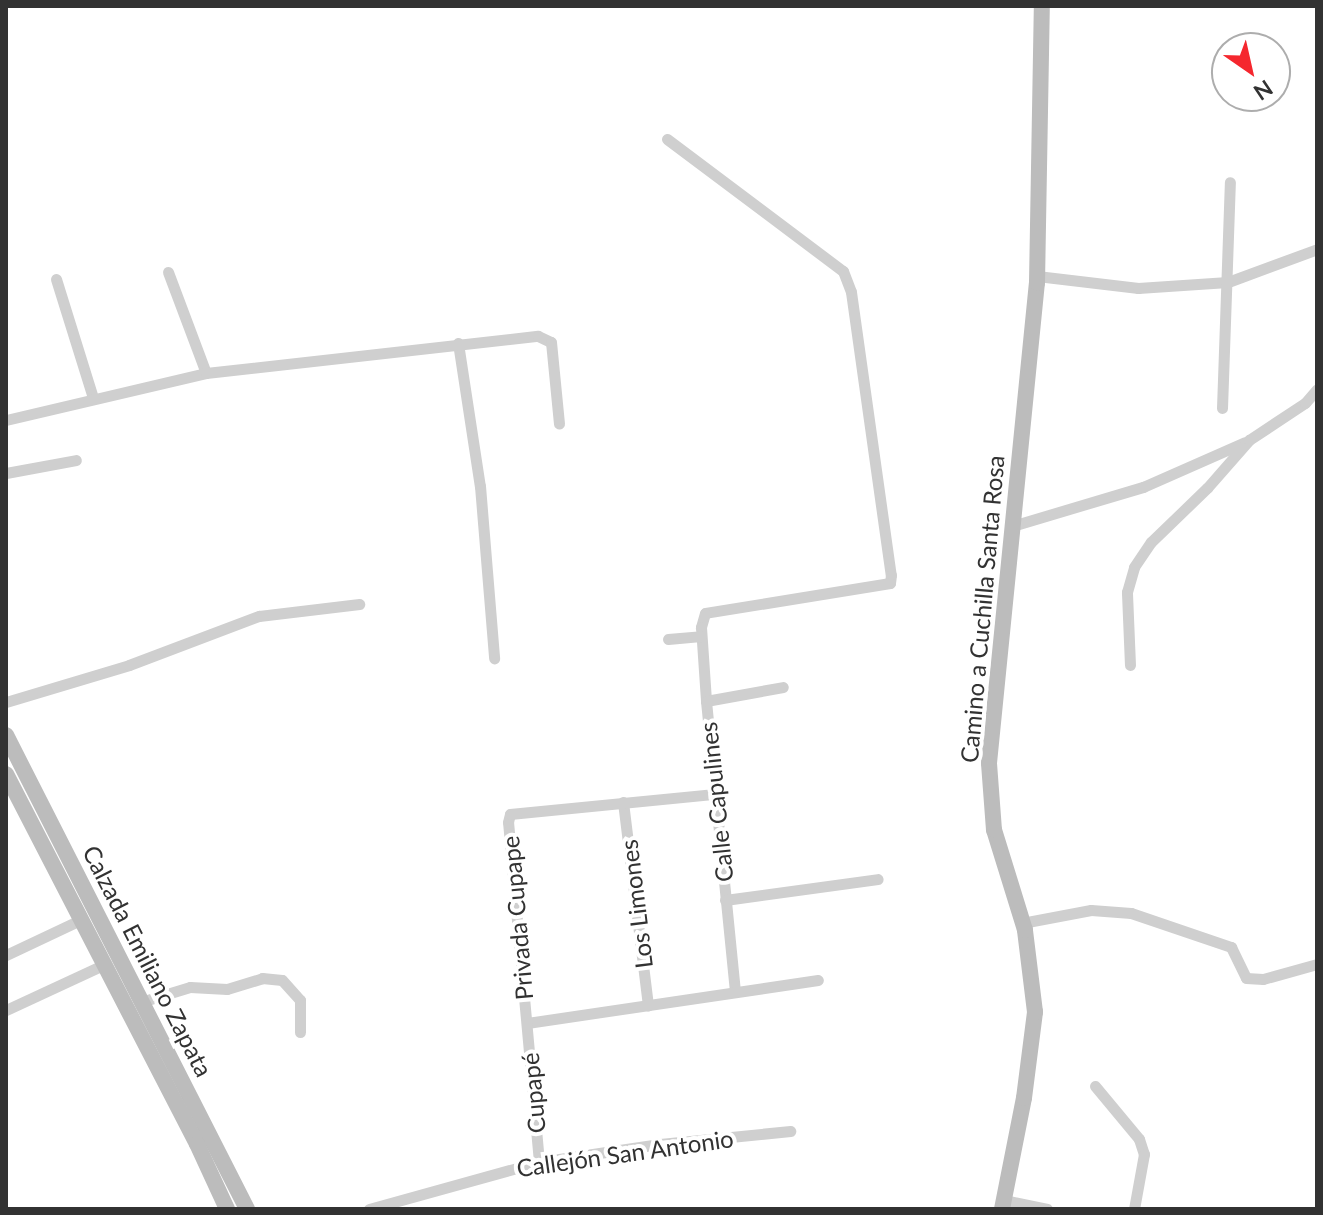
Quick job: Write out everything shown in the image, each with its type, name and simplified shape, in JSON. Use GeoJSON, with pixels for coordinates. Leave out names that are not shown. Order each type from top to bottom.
{"type":"FeatureCollection","features":[{"type":"Feature","properties":{"kind":"street","name":"Camino a Cuchilla Santa Rosa"},"geometry":{"type":"LineString","coordinates":[[1003,1204],[1024,1098],[1035,1012],[1022,923],[994,830],[989,763],[1037,276],[1042,6]]}},
{"type":"Feature","properties":{"kind":"street","name":"Calle Capulines"},"geometry":{"type":"LineString","coordinates":[[667,139],[843,271],[851,292],[890,583],[705,613],[701,636],[706,701],[735,991]]}},
{"type":"Feature","properties":{"kind":"street"},"geometry":{"type":"LineString","coordinates":[[1222,408],[1230,182]]}},
{"type":"Feature","properties":{"kind":"street"},"geometry":{"type":"LineString","coordinates":[[1037,276],[1138,288],[1228,282],[1317,249]]}},
{"type":"Feature","properties":{"kind":"street"},"geometry":{"type":"LineString","coordinates":[[168,272],[206,373]]}},
{"type":"Feature","properties":{"kind":"street"},"geometry":{"type":"LineString","coordinates":[[56,279],[93,398]]}},
{"type":"Feature","properties":{"kind":"street"},"geometry":{"type":"LineString","coordinates":[[6,420],[206,373],[458,343],[547,337],[551,342],[559,424]]}},
{"type":"Feature","properties":{"kind":"street"},"geometry":{"type":"LineString","coordinates":[[458,343],[480,486],[494,658]]}},
{"type":"Feature","properties":{"kind":"street"},"geometry":{"type":"LineString","coordinates":[[1012,526],[1143,487],[1249,440],[1305,403],[1317,389]]}},
{"type":"Feature","properties":{"kind":"street"},"geometry":{"type":"LineString","coordinates":[[1130,665],[1127,592],[1134,567],[1151,542],[1207,488],[1249,440]]}},
{"type":"Feature","properties":{"kind":"street"},"geometry":{"type":"LineString","coordinates":[[6,473],[76,460]]}},
{"type":"Feature","properties":{"kind":"street"},"geometry":{"type":"LineString","coordinates":[[6,702],[129,665],[259,616],[359,604]]}},
{"type":"Feature","properties":{"kind":"street"},"geometry":{"type":"LineString","coordinates":[[668,639],[701,636]]}},
{"type":"Feature","properties":{"kind":"street"},"geometry":{"type":"LineString","coordinates":[[706,701],[783,687]]}},
{"type":"Feature","properties":{"kind":"street","name":"Calzada Emiliano Zapata"},"geometry":{"type":"LineString","coordinates":[[6,735],[144,1001],[247,1209]]}},
{"type":"Feature","properties":{"kind":"street","name":"Calzada Emiliano Zapata"},"geometry":{"type":"LineString","coordinates":[[6,774],[197,1144],[227,1209]]}},
{"type":"Feature","properties":{"kind":"street"},"geometry":{"type":"LineString","coordinates":[[623,802],[715,794]]}},
{"type":"Feature","properties":{"kind":"street","name":"Privada Cupape"},"geometry":{"type":"LineString","coordinates":[[527,1023],[508,822],[510,814],[623,802]]}},
{"type":"Feature","properties":{"kind":"street","name":"Los Limones"},"geometry":{"type":"LineString","coordinates":[[623,802],[648,1005]]}},
{"type":"Feature","properties":{"kind":"street"},"geometry":{"type":"LineString","coordinates":[[725,900],[878,879]]}},
{"type":"Feature","properties":{"kind":"street"},"geometry":{"type":"LineString","coordinates":[[1022,923],[1091,910],[1131,913],[1231,947],[1246,978],[1263,979],[1317,964]]}},
{"type":"Feature","properties":{"kind":"street"},"geometry":{"type":"LineString","coordinates":[[6,955],[80,920]]}},
{"type":"Feature","properties":{"kind":"street"},"geometry":{"type":"LineString","coordinates":[[6,1010],[103,965]]}},
{"type":"Feature","properties":{"kind":"street"},"geometry":{"type":"LineString","coordinates":[[144,1001],[190,987],[227,989],[262,978],[282,980],[300,1000],[300,1032]]}},
{"type":"Feature","properties":{"kind":"street"},"geometry":{"type":"LineString","coordinates":[[527,1023],[818,980]]}},
{"type":"Feature","properties":{"kind":"street","name":"Cupapé"},"geometry":{"type":"LineString","coordinates":[[527,1023],[539,1162]]}},
{"type":"Feature","properties":{"kind":"street"},"geometry":{"type":"LineString","coordinates":[[1095,1086],[1139,1139],[1144,1154],[1134,1209]]}},
{"type":"Feature","properties":{"kind":"street","name":"Callejón San Antonio"},"geometry":{"type":"LineString","coordinates":[[369,1209],[539,1162],[660,1144],[790,1131]]}},
{"type":"Feature","properties":{"kind":"street"},"geometry":{"type":"LineString","coordinates":[[1003,1204],[1047,1209]]}}]}
